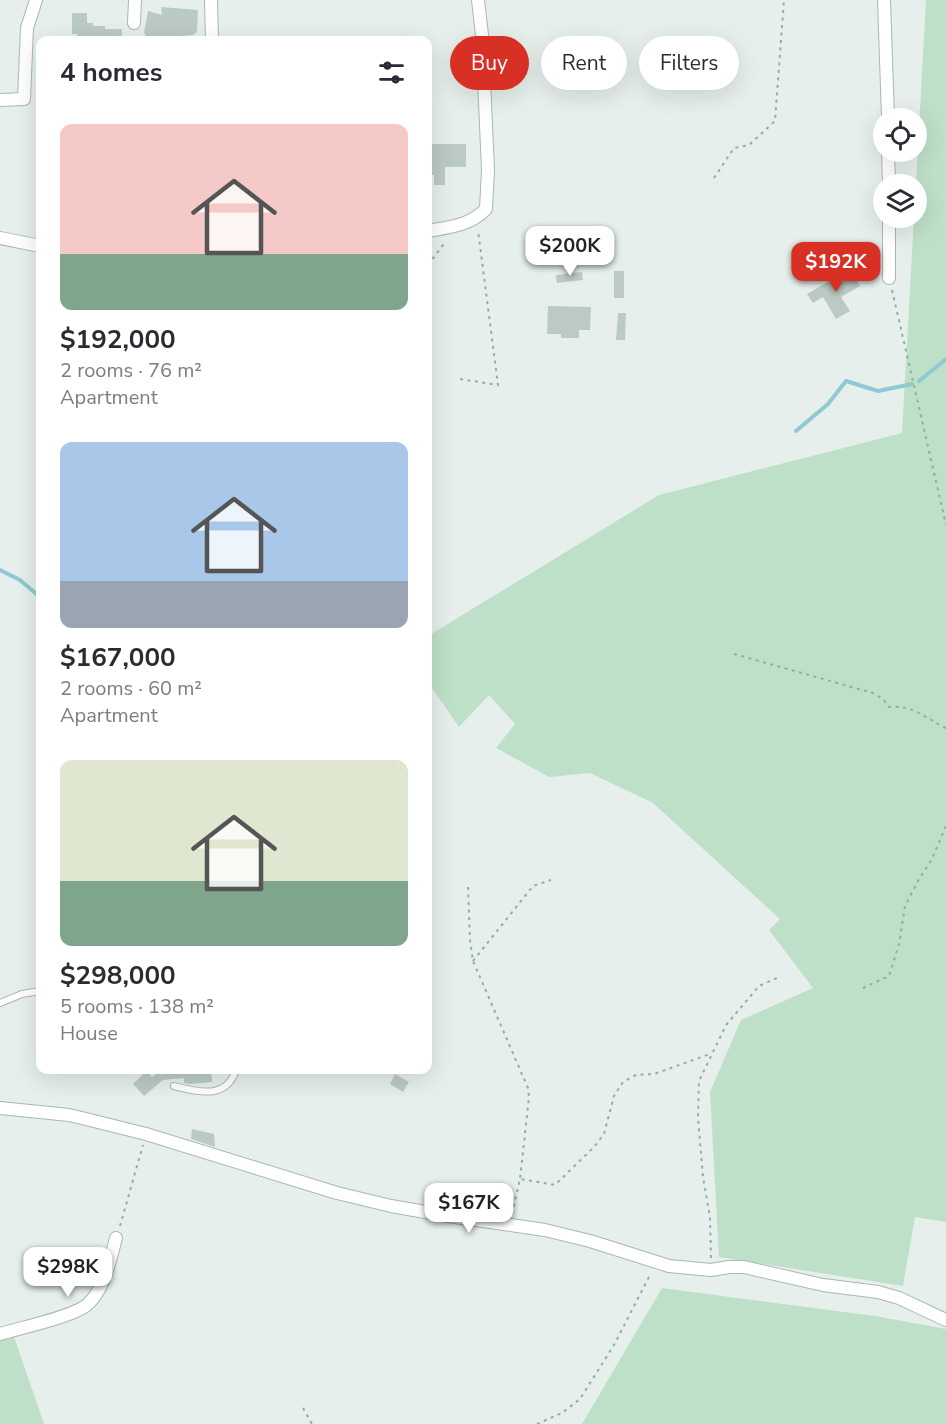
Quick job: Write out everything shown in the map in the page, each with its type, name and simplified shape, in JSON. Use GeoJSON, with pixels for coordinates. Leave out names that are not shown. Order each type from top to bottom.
{"type":"FeatureCollection","features":[{"type":"Feature","properties":{"kind":"street"},"geometry":{"type":"LineString","coordinates":[[0,100],[24,99],[27,28],[36,0]]}},
{"type":"Feature","properties":{"kind":"street"},"geometry":{"type":"LineString","coordinates":[[134,23],[135,0]]}},
{"type":"Feature","properties":{"kind":"street"},"geometry":{"type":"LineString","coordinates":[[211,0],[212,36]]}},
{"type":"Feature","properties":{"kind":"street"},"geometry":{"type":"LineString","coordinates":[[432,230],[476,219],[486,209],[488,196],[482,35],[478,0]]}},
{"type":"Feature","properties":{"kind":"street"},"geometry":{"type":"LineString","coordinates":[[884,0],[888,108]]}},
{"type":"Feature","properties":{"kind":"street"},"geometry":{"type":"LineString","coordinates":[[889,228],[889,278]]}},
{"type":"Feature","properties":{"kind":"street"},"geometry":{"type":"LineString","coordinates":[[0,238],[36,245]]}},
{"type":"Feature","properties":{"kind":"street"},"geometry":{"type":"LineString","coordinates":[[0,1108],[69,1115],[146,1134],[337,1193],[391,1206],[573,1236],[657,1263],[711,1270],[744,1267],[823,1285],[878,1292],[898,1298],[946,1320]]}},
{"type":"Feature","properties":{"kind":"street"},"geometry":{"type":"LineString","coordinates":[[0,1334],[75,1312],[87,1306],[105,1276],[116,1238]]}},
{"type":"Feature","properties":{"kind":"lane"},"geometry":{"type":"LineString","coordinates":[[0,1003],[22,994],[36,992]]}},
{"type":"Feature","properties":{"kind":"lane"},"geometry":{"type":"LineString","coordinates":[[174,1086],[194,1091],[213,1092],[227,1085],[234,1074]]}},
{"type":"Feature","properties":{"kind":"path"},"geometry":{"type":"LineString","coordinates":[[714,178],[734,148],[749,145],[775,121],[784,0]]}},
{"type":"Feature","properties":{"kind":"path"},"geometry":{"type":"LineString","coordinates":[[460,379],[498,385],[476,219]]}},
{"type":"Feature","properties":{"kind":"path"},"geometry":{"type":"LineString","coordinates":[[432,260],[459,225]]}},
{"type":"Feature","properties":{"kind":"path"},"geometry":{"type":"LineString","coordinates":[[889,278],[946,525]]}},
{"type":"Feature","properties":{"kind":"path"},"geometry":{"type":"LineString","coordinates":[[734,654],[873,693],[884,699],[890,707],[903,706],[916,710],[946,728]]}},
{"type":"Feature","properties":{"kind":"path"},"geometry":{"type":"LineString","coordinates":[[863,988],[889,976],[899,944],[905,906],[932,859],[946,826]]}},
{"type":"Feature","properties":{"kind":"path"},"geometry":{"type":"LineString","coordinates":[[473,961],[533,886],[551,880]]}},
{"type":"Feature","properties":{"kind":"path"},"geometry":{"type":"LineString","coordinates":[[468,887],[473,961],[528,1088],[520,1179],[510,1226]]}},
{"type":"Feature","properties":{"kind":"path"},"geometry":{"type":"LineString","coordinates":[[711,1270],[711,1230],[703,1177],[698,1105],[699,1081],[726,1025],[759,986],[777,978]]}},
{"type":"Feature","properties":{"kind":"path"},"geometry":{"type":"LineString","coordinates":[[520,1179],[548,1185],[555,1185],[559,1182],[604,1134],[614,1096],[623,1082],[636,1075],[654,1074],[711,1054]]}},
{"type":"Feature","properties":{"kind":"path"},"geometry":{"type":"LineString","coordinates":[[116,1238],[146,1134]]}},
{"type":"Feature","properties":{"kind":"path"},"geometry":{"type":"LineString","coordinates":[[537,1424],[562,1413],[580,1399],[614,1345],[657,1263]]}},
{"type":"Feature","properties":{"kind":"path"},"geometry":{"type":"LineString","coordinates":[[303,1408],[312,1424]]}},
{"type":"Feature","properties":{"kind":"green space"},"geometry":{"type":"Polygon","coordinates":[[[926,0],[946,0],[946,1222],[915,1217],[903,1286],[719,1257],[710,1092],[741,1020],[813,988],[769,930],[780,919],[653,803],[590,773],[549,777],[496,748],[515,724],[489,695],[459,727],[432,688],[432,634],[659,495],[902,433],[913,228],[927,228],[927,174],[917,174],[917,162],[927,162],[927,108],[920,108],[926,0]]]}},
{"type":"Feature","properties":{"kind":"green space"},"geometry":{"type":"Polygon","coordinates":[[[662,1288],[875,1316],[946,1329],[946,1424],[582,1424],[662,1288]]]}},
{"type":"Feature","properties":{"kind":"green space"},"geometry":{"type":"Polygon","coordinates":[[[13,1334],[44,1424],[0,1424],[0,1339],[13,1334]]]}},
{"type":"Feature","properties":{"kind":"building"},"geometry":{"type":"Polygon","coordinates":[[[161,7],[198,10],[197,32],[193,35],[146,36],[144,32],[148,11],[162,15],[161,7]]]}},
{"type":"Feature","properties":{"kind":"building"},"geometry":{"type":"Polygon","coordinates":[[[72,13],[87,13],[87,23],[93,23],[93,26],[122,29],[122,36],[72,34],[72,13]]]}},
{"type":"Feature","properties":{"kind":"building"},"geometry":{"type":"Polygon","coordinates":[[[432,144],[466,144],[466,167],[445,167],[445,185],[434,185],[434,175],[432,175],[432,144]]]}},
{"type":"Feature","properties":{"kind":"building"},"geometry":{"type":"Polygon","coordinates":[[[850,269],[860,286],[841,297],[850,311],[836,319],[823,297],[813,303],[807,294],[850,269]]]}},
{"type":"Feature","properties":{"kind":"building"},"geometry":{"type":"Polygon","coordinates":[[[614,271],[624,271],[624,298],[614,298],[614,271]]]}},
{"type":"Feature","properties":{"kind":"building"},"geometry":{"type":"Polygon","coordinates":[[[582,272],[583,280],[557,283],[556,275],[582,272]]]}},
{"type":"Feature","properties":{"kind":"building"},"geometry":{"type":"Polygon","coordinates":[[[548,306],[591,307],[590,330],[579,330],[579,338],[561,338],[561,334],[547,334],[548,306]]]}},
{"type":"Feature","properties":{"kind":"building"},"geometry":{"type":"Polygon","coordinates":[[[618,313],[626,313],[625,340],[616,340],[618,313]]]}},
{"type":"Feature","properties":{"kind":"building"},"geometry":{"type":"Polygon","coordinates":[[[144,1074],[150,1074],[152,1077],[156,1074],[211,1074],[212,1082],[190,1084],[184,1083],[184,1078],[163,1080],[144,1096],[133,1084],[144,1074]]]}},
{"type":"Feature","properties":{"kind":"building"},"geometry":{"type":"Polygon","coordinates":[[[395,1074],[409,1082],[403,1092],[390,1084],[395,1074]]]}},
{"type":"Feature","properties":{"kind":"building"},"geometry":{"type":"Polygon","coordinates":[[[192,1129],[214,1134],[215,1147],[191,1139],[192,1129]]]}},
{"type":"Feature","properties":{"kind":"waterway"},"geometry":{"type":"LineString","coordinates":[[919,381],[946,359]]}},
{"type":"Feature","properties":{"kind":"waterway"},"geometry":{"type":"LineString","coordinates":[[796,431],[828,404],[846,381],[878,391],[912,384]]}},
{"type":"Feature","properties":{"kind":"waterway"},"geometry":{"type":"LineString","coordinates":[[0,570],[20,580],[36,594]]}}]}
